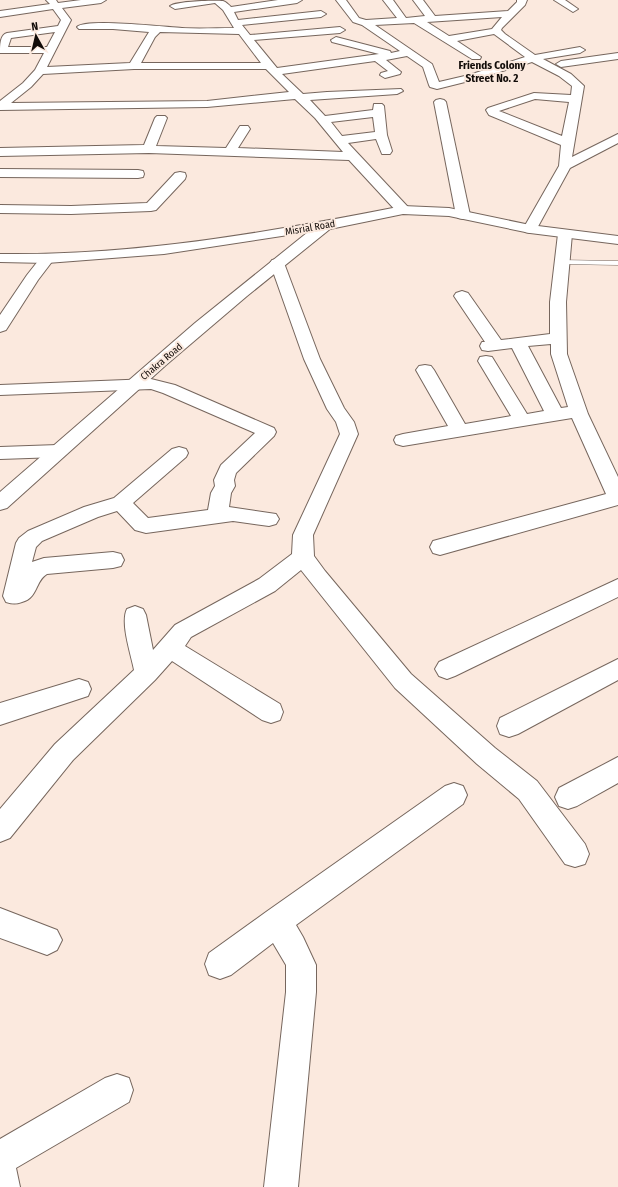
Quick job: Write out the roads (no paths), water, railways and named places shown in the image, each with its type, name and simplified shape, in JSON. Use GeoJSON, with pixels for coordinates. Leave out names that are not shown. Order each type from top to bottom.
{"type":"FeatureCollection","features":[{"type":"Feature","properties":{"kind":"street"},"geometry":{"type":"LineString","coordinates":[[0,14],[14,13],[53,3],[101,0]]}},
{"type":"Feature","properties":{"kind":"street"},"geometry":{"type":"LineString","coordinates":[[175,6],[216,0],[228,10],[241,31],[271,69],[322,120],[403,210]]}},
{"type":"Feature","properties":{"kind":"street"},"geometry":{"type":"LineString","coordinates":[[228,10],[297,0]]}},
{"type":"Feature","properties":{"kind":"street"},"geometry":{"type":"LineString","coordinates":[[341,0],[356,20],[365,23],[428,66],[434,85],[437,86],[492,72],[534,58],[580,50]]}},
{"type":"Feature","properties":{"kind":"street"},"geometry":{"type":"LineString","coordinates":[[388,0],[403,20]]}},
{"type":"Feature","properties":{"kind":"street"},"geometry":{"type":"LineString","coordinates":[[418,0],[432,18]]}},
{"type":"Feature","properties":{"kind":"street"},"geometry":{"type":"LineString","coordinates":[[496,32],[498,27],[522,3],[522,0]]}},
{"type":"Feature","properties":{"kind":"street"},"geometry":{"type":"LineString","coordinates":[[559,0],[573,9]]}},
{"type":"Feature","properties":{"kind":"street"},"geometry":{"type":"LineString","coordinates":[[0,107],[5,99],[24,87],[40,71],[62,28],[66,20],[53,3]]}},
{"type":"Feature","properties":{"kind":"street"},"geometry":{"type":"LineString","coordinates":[[472,5],[482,16]]}},
{"type":"Feature","properties":{"kind":"street"},"geometry":{"type":"LineString","coordinates":[[14,13],[23,28]]}},
{"type":"Feature","properties":{"kind":"street"},"geometry":{"type":"LineString","coordinates":[[241,31],[321,14]]}},
{"type":"Feature","properties":{"kind":"street"},"geometry":{"type":"LineString","coordinates":[[365,23],[511,14]]}},
{"type":"Feature","properties":{"kind":"street"},"geometry":{"type":"LineString","coordinates":[[415,19],[476,57]]}},
{"type":"Feature","properties":{"kind":"street"},"geometry":{"type":"LineString","coordinates":[[82,26],[124,23],[158,29],[183,28],[338,35],[393,55]]}},
{"type":"Feature","properties":{"kind":"street"},"geometry":{"type":"LineString","coordinates":[[50,50],[2,50],[6,36],[62,28]]}},
{"type":"Feature","properties":{"kind":"street"},"geometry":{"type":"LineString","coordinates":[[134,66],[151,35],[158,29]]}},
{"type":"Feature","properties":{"kind":"street"},"geometry":{"type":"LineString","coordinates":[[448,39],[496,32]]}},
{"type":"Feature","properties":{"kind":"street"},"geometry":{"type":"LineString","coordinates":[[496,32],[502,38],[572,80],[578,86],[565,166],[530,229]]}},
{"type":"Feature","properties":{"kind":"street"},"geometry":{"type":"LineString","coordinates":[[40,71],[134,66],[271,69],[338,64],[408,53]]}},
{"type":"Feature","properties":{"kind":"street"},"geometry":{"type":"LineString","coordinates":[[548,66],[618,56]]}},
{"type":"Feature","properties":{"kind":"street"},"geometry":{"type":"LineString","coordinates":[[377,58],[396,72],[384,75]]}},
{"type":"Feature","properties":{"kind":"street"},"geometry":{"type":"LineString","coordinates":[[338,64],[350,74]]}},
{"type":"Feature","properties":{"kind":"street"},"geometry":{"type":"LineString","coordinates":[[360,82],[369,93]]}},
{"type":"Feature","properties":{"kind":"street"},"geometry":{"type":"LineString","coordinates":[[8,86],[24,87]]}},
{"type":"Feature","properties":{"kind":"street"},"geometry":{"type":"LineString","coordinates":[[0,107],[207,104],[299,96],[397,91]]}},
{"type":"Feature","properties":{"kind":"street"},"geometry":{"type":"LineString","coordinates":[[568,143],[493,111],[534,96],[576,99]]}},
{"type":"Feature","properties":{"kind":"street"},"geometry":{"type":"LineString","coordinates":[[440,102],[463,215]]}},
{"type":"Feature","properties":{"kind":"street"},"geometry":{"type":"LineString","coordinates":[[322,120],[378,109],[381,135],[386,151]]}},
{"type":"Feature","properties":{"kind":"street"},"geometry":{"type":"LineString","coordinates":[[149,149],[161,118]]}},
{"type":"Feature","properties":{"kind":"street"},"geometry":{"type":"LineString","coordinates":[[229,152],[244,129]]}},
{"type":"Feature","properties":{"kind":"street"},"geometry":{"type":"LineString","coordinates":[[339,140],[381,135]]}},
{"type":"Feature","properties":{"kind":"street"},"geometry":{"type":"LineString","coordinates":[[565,166],[618,138]]}},
{"type":"Feature","properties":{"kind":"street"},"geometry":{"type":"LineString","coordinates":[[0,152],[149,149],[353,156]]}},
{"type":"Feature","properties":{"kind":"street"},"geometry":{"type":"LineString","coordinates":[[0,209],[71,210],[151,207],[204,151]]}},
{"type":"Feature","properties":{"kind":"street"},"geometry":{"type":"LineString","coordinates":[[0,173],[138,174]]}},
{"type":"Feature","properties":{"kind":"street"},"geometry":{"type":"LineString","coordinates":[[97,224],[106,209]]}},
{"type":"Feature","properties":{"kind":"street","name":"Misrial Road"},"geometry":{"type":"LineString","coordinates":[[0,258],[47,259],[164,250],[327,225],[403,210],[449,212],[530,229],[618,240]]}},
{"type":"Feature","properties":{"kind":"street","name":"Chakra Road"},"geometry":{"type":"LineString","coordinates":[[0,502],[133,385],[277,263],[327,225]]}},
{"type":"Feature","properties":{"kind":"street"},"geometry":{"type":"LineString","coordinates":[[440,547],[618,498],[578,411],[559,354],[558,302],[565,234]]}},
{"type":"Feature","properties":{"kind":"street"},"geometry":{"type":"LineString","coordinates":[[0,327],[32,278],[47,259]]}},
{"type":"Feature","properties":{"kind":"street"},"geometry":{"type":"LineString","coordinates":[[277,263],[312,359],[336,409],[345,422],[349,434],[304,535],[303,557],[317,577],[403,681],[486,756],[528,790],[575,854]]}},
{"type":"Feature","properties":{"kind":"street"},"geometry":{"type":"LineString","coordinates":[[462,296],[490,351],[522,420]]}},
{"type":"Feature","properties":{"kind":"street"},"geometry":{"type":"LineString","coordinates":[[490,351],[518,343],[558,338]]}},
{"type":"Feature","properties":{"kind":"street"},"geometry":{"type":"LineString","coordinates":[[518,343],[555,414]]}},
{"type":"Feature","properties":{"kind":"street"},"geometry":{"type":"LineString","coordinates":[[425,370],[460,431]]}},
{"type":"Feature","properties":{"kind":"street"},"geometry":{"type":"LineString","coordinates":[[0,390],[151,384],[169,389],[267,432],[228,470],[224,480],[225,486],[217,516]]}},
{"type":"Feature","properties":{"kind":"street"},"geometry":{"type":"LineString","coordinates":[[403,440],[578,411]]}},
{"type":"Feature","properties":{"kind":"street"},"geometry":{"type":"LineString","coordinates":[[0,453],[58,451]]}},
{"type":"Feature","properties":{"kind":"street"},"geometry":{"type":"LineString","coordinates":[[113,560],[44,566],[34,570],[29,577],[26,589],[20,594],[7,596],[26,543],[35,536],[91,512],[121,503],[179,453]]}},
{"type":"Feature","properties":{"kind":"street"},"geometry":{"type":"LineString","coordinates":[[121,503],[142,525],[146,526],[233,514],[269,519]]}},
{"type":"Feature","properties":{"kind":"street"},"geometry":{"type":"LineString","coordinates":[[0,829],[64,752],[147,673],[183,631],[266,585],[303,557]]}},
{"type":"Feature","properties":{"kind":"street"},"geometry":{"type":"LineString","coordinates":[[447,668],[618,587]]}},
{"type":"Feature","properties":{"kind":"street"},"geometry":{"type":"LineString","coordinates":[[135,615],[137,631],[147,673]]}},
{"type":"Feature","properties":{"kind":"street"},"geometry":{"type":"LineString","coordinates":[[170,648],[271,712]]}},
{"type":"Feature","properties":{"kind":"street"},"geometry":{"type":"LineString","coordinates":[[509,726],[618,669]]}},
{"type":"Feature","properties":{"kind":"street"},"geometry":{"type":"LineString","coordinates":[[0,714],[79,689]]}},
{"type":"Feature","properties":{"kind":"street"},"geometry":{"type":"LineString","coordinates":[[568,797],[618,769]]}},
{"type":"Feature","properties":{"kind":"street"},"geometry":{"type":"LineString","coordinates":[[220,964],[276,922],[454,795]]}},
{"type":"Feature","properties":{"kind":"street"},"geometry":{"type":"LineString","coordinates":[[276,922],[293,947],[301,965],[301,992],[281,1187]]}},
{"type":"Feature","properties":{"kind":"street"},"geometry":{"type":"LineString","coordinates":[[0,923],[47,940]]}},
{"type":"Feature","properties":{"kind":"street"},"geometry":{"type":"LineString","coordinates":[[0,1158],[117,1090]]}},
{"type":"Feature","properties":{"kind":"street"},"geometry":{"type":"LineString","coordinates":[[0,1172],[3,1187]]}},
{"type":"Feature","properties":{"kind":"lane"},"geometry":{"type":"LineString","coordinates":[[562,262],[618,263]]}},
{"type":"Feature","properties":{"kind":"district","name":"Friends Colony Street No. 2"},"geometry":{"type":"Point","coordinates":[492,71]}}]}
